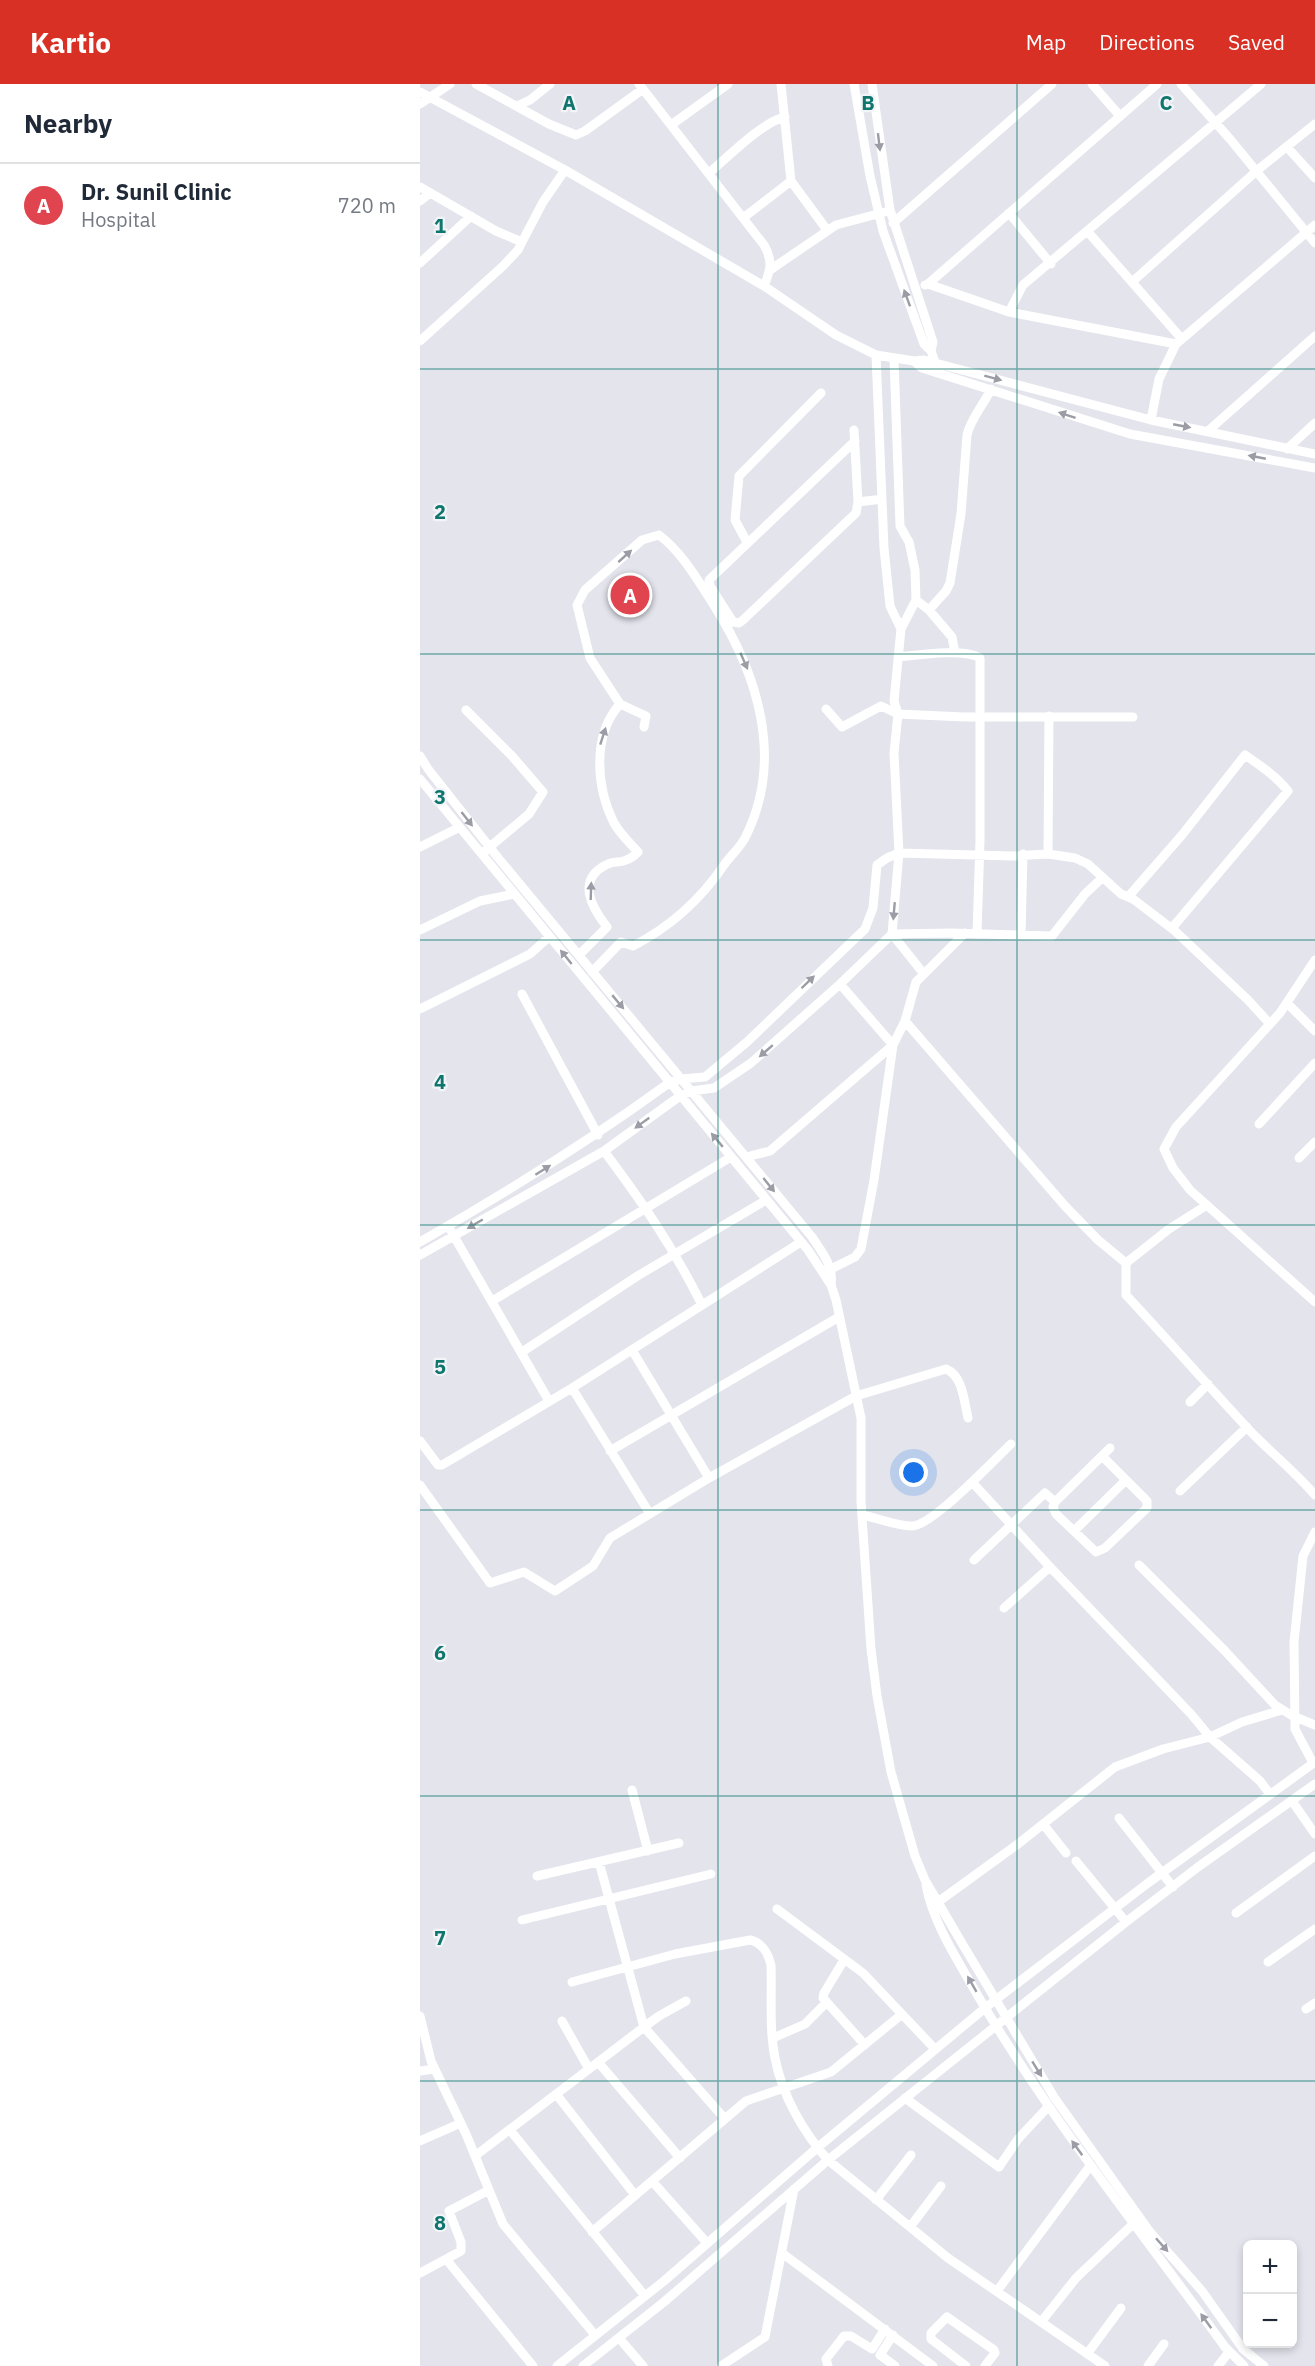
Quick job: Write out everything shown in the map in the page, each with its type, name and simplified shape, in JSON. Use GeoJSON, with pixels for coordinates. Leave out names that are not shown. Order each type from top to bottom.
{"type":"FeatureCollection","features":[{"type":"Feature","properties":{"kind":"street"},"geometry":{"type":"LineString","coordinates":[[476,84],[564,131],[576,135],[585,131],[641,87],[768,251],[771,258],[770,270],[764,286]]}},
{"type":"Feature","properties":{"kind":"street"},"geometry":{"type":"LineString","coordinates":[[517,106],[530,100],[550,84]]}},
{"type":"Feature","properties":{"kind":"street"},"geometry":{"type":"LineString","coordinates":[[671,125],[728,84]]}},
{"type":"Feature","properties":{"kind":"street"},"geometry":{"type":"LineString","coordinates":[[782,84],[791,181],[827,230]]}},
{"type":"Feature","properties":{"kind":"street"},"geometry":{"type":"LineString","coordinates":[[854,84],[879,213],[924,344],[931,351],[938,368],[991,389],[1130,434],[1315,468]]}},
{"type":"Feature","properties":{"kind":"street"},"geometry":{"type":"LineString","coordinates":[[872,84],[890,210],[933,342],[931,351]]}},
{"type":"Feature","properties":{"kind":"street"},"geometry":{"type":"LineString","coordinates":[[893,223],[1052,84]]}},
{"type":"Feature","properties":{"kind":"street"},"geometry":{"type":"LineString","coordinates":[[1092,84],[1120,116]]}},
{"type":"Feature","properties":{"kind":"street"},"geometry":{"type":"LineString","coordinates":[[916,291],[928,284],[1157,84]]}},
{"type":"Feature","properties":{"kind":"street"},"geometry":{"type":"LineString","coordinates":[[1181,84],[1257,171],[1315,243]]}},
{"type":"Feature","properties":{"kind":"street"},"geometry":{"type":"LineString","coordinates":[[1009,312],[1023,285],[1051,264],[1261,84]]}},
{"type":"Feature","properties":{"kind":"street"},"geometry":{"type":"LineString","coordinates":[[420,104],[448,85]]}},
{"type":"Feature","properties":{"kind":"street"},"geometry":{"type":"LineString","coordinates":[[420,92],[565,170],[764,286],[836,335],[876,355],[914,361],[922,368],[938,368],[1151,420],[1315,454]]}},
{"type":"Feature","properties":{"kind":"street"},"geometry":{"type":"LineString","coordinates":[[709,173],[756,134],[778,119],[785,117]]}},
{"type":"Feature","properties":{"kind":"street"},"geometry":{"type":"LineString","coordinates":[[1132,282],[1257,171],[1315,124]]}},
{"type":"Feature","properties":{"kind":"street"},"geometry":{"type":"LineString","coordinates":[[1287,147],[1315,178]]}},
{"type":"Feature","properties":{"kind":"street"},"geometry":{"type":"LineString","coordinates":[[420,341],[518,250],[543,202],[565,170]]}},
{"type":"Feature","properties":{"kind":"street"},"geometry":{"type":"LineString","coordinates":[[743,218],[791,181]]}},
{"type":"Feature","properties":{"kind":"street"},"geometry":{"type":"LineString","coordinates":[[420,187],[496,231],[522,242]]}},
{"type":"Feature","properties":{"kind":"street"},"geometry":{"type":"LineString","coordinates":[[420,201],[430,193]]}},
{"type":"Feature","properties":{"kind":"street"},"geometry":{"type":"LineString","coordinates":[[770,270],[836,225],[890,210]]}},
{"type":"Feature","properties":{"kind":"street"},"geometry":{"type":"LineString","coordinates":[[1009,213],[1051,264]]}},
{"type":"Feature","properties":{"kind":"street"},"geometry":{"type":"LineString","coordinates":[[420,263],[471,216]]}},
{"type":"Feature","properties":{"kind":"street"},"geometry":{"type":"LineString","coordinates":[[1151,420],[1159,379],[1178,341],[1315,225]]}},
{"type":"Feature","properties":{"kind":"street"},"geometry":{"type":"LineString","coordinates":[[1088,232],[1132,282],[1178,341]]}},
{"type":"Feature","properties":{"kind":"street"},"geometry":{"type":"LineString","coordinates":[[928,284],[1009,312],[1178,341]]}},
{"type":"Feature","properties":{"kind":"street"},"geometry":{"type":"LineString","coordinates":[[1208,431],[1315,336]]}},
{"type":"Feature","properties":{"kind":"street"},"geometry":{"type":"LineString","coordinates":[[876,355],[884,548],[890,606],[901,629]]}},
{"type":"Feature","properties":{"kind":"street"},"geometry":{"type":"LineString","coordinates":[[420,1255],[604,1151],[680,1096],[691,1091],[714,1088],[751,1063],[892,934],[899,853],[894,753],[898,714],[894,701],[901,629],[916,600],[915,570],[909,542],[900,526],[894,359]]}},
{"type":"Feature","properties":{"kind":"street"},"geometry":{"type":"LineString","coordinates":[[929,610],[946,591],[952,576],[961,514],[969,425],[982,408],[991,389]]}},
{"type":"Feature","properties":{"kind":"street"},"geometry":{"type":"LineString","coordinates":[[747,542],[735,520],[739,476],[821,393]]}},
{"type":"Feature","properties":{"kind":"street"},"geometry":{"type":"LineString","coordinates":[[1287,449],[1315,423]]}},
{"type":"Feature","properties":{"kind":"street"},"geometry":{"type":"LineString","coordinates":[[854,430],[855,441],[858,502],[856,513],[742,620],[736,623],[729,617],[708,583],[712,576],[855,441]]}},
{"type":"Feature","properties":{"kind":"street"},"geometry":{"type":"LineString","coordinates":[[858,502],[882,499]]}},
{"type":"Feature","properties":{"kind":"street"},"geometry":{"type":"LineString","coordinates":[[884,527],[900,526]]}},
{"type":"Feature","properties":{"kind":"street"},"geometry":{"type":"LineString","coordinates":[[592,972],[621,942],[633,946],[651,937],[701,896],[746,837],[761,793],[766,758],[764,732],[758,696],[747,666],[731,632],[706,593],[671,544],[659,535],[642,540],[585,590],[578,605],[590,658],[620,704],[646,716],[644,727]]}},
{"type":"Feature","properties":{"kind":"street"},"geometry":{"type":"LineString","coordinates":[[916,600],[929,610],[952,637],[955,653]]}},
{"type":"Feature","properties":{"kind":"street"},"geometry":{"type":"LineString","coordinates":[[898,657],[955,653],[975,655],[980,658],[978,716],[980,855],[977,934]]}},
{"type":"Feature","properties":{"kind":"street"},"geometry":{"type":"LineString","coordinates":[[579,955],[608,927],[593,910],[589,894],[594,875],[608,864],[627,860],[638,852],[615,826],[605,801],[600,768],[600,743],[612,713],[620,704]]}},
{"type":"Feature","properties":{"kind":"street"},"geometry":{"type":"LineString","coordinates":[[826,709],[842,728],[878,706],[898,714],[1133,717]]}},
{"type":"Feature","properties":{"kind":"street"},"geometry":{"type":"LineString","coordinates":[[466,710],[512,756],[543,792],[530,814],[480,854]]}},
{"type":"Feature","properties":{"kind":"street"},"geometry":{"type":"LineString","coordinates":[[1048,854],[1049,716]]}},
{"type":"Feature","properties":{"kind":"street"},"geometry":{"type":"LineString","coordinates":[[1128,897],[1176,842],[1245,755],[1261,766],[1288,791],[1172,928]]}},
{"type":"Feature","properties":{"kind":"street"},"geometry":{"type":"LineString","coordinates":[[420,758],[490,848],[812,1237],[826,1257],[827,1271]]}},
{"type":"Feature","properties":{"kind":"street"},"geometry":{"type":"LineString","coordinates":[[420,779],[669,1083],[832,1276],[831,1285],[861,1418],[862,1515],[872,1649],[883,1734],[915,1856],[953,1952],[1048,2107],[1229,2352],[1244,2366]]}},
{"type":"Feature","properties":{"kind":"street"},"geometry":{"type":"LineString","coordinates":[[420,847],[458,828]]}},
{"type":"Feature","properties":{"kind":"street"},"geometry":{"type":"LineString","coordinates":[[420,1242],[598,1135],[669,1083],[681,1079],[705,1077],[747,1042],[859,936],[873,908],[877,866],[887,858],[899,853],[1048,854],[1075,858],[1088,864],[1120,894],[1158,916],[1256,1007],[1270,1024]]}},
{"type":"Feature","properties":{"kind":"street"},"geometry":{"type":"LineString","coordinates":[[1021,934],[1023,854]]}},
{"type":"Feature","properties":{"kind":"street"},"geometry":{"type":"LineString","coordinates":[[892,934],[965,933],[1052,936],[1090,889],[1102,878]]}},
{"type":"Feature","properties":{"kind":"street"},"geometry":{"type":"LineString","coordinates":[[420,930],[480,901],[514,894]]}},
{"type":"Feature","properties":{"kind":"street"},"geometry":{"type":"LineString","coordinates":[[827,1271],[855,1257],[861,1249],[893,1045],[905,1022],[916,982],[965,933]]}},
{"type":"Feature","properties":{"kind":"street"},"geometry":{"type":"LineString","coordinates":[[892,934],[924,974]]}},
{"type":"Feature","properties":{"kind":"street"},"geometry":{"type":"LineString","coordinates":[[420,1009],[530,954],[549,937]]}},
{"type":"Feature","properties":{"kind":"street"},"geometry":{"type":"LineString","coordinates":[[1315,960],[1287,1003],[1176,1127],[1164,1149],[1190,1190],[1315,1302]]}},
{"type":"Feature","properties":{"kind":"street"},"geometry":{"type":"LineString","coordinates":[[840,984],[893,1045]]}},
{"type":"Feature","properties":{"kind":"street"},"geometry":{"type":"LineString","coordinates":[[522,994],[598,1135]]}},
{"type":"Feature","properties":{"kind":"street"},"geometry":{"type":"LineString","coordinates":[[1287,1003],[1315,1031]]}},
{"type":"Feature","properties":{"kind":"street"},"geometry":{"type":"LineString","coordinates":[[905,1022],[1065,1206],[1098,1240],[1126,1263]]}},
{"type":"Feature","properties":{"kind":"street"},"geometry":{"type":"LineString","coordinates":[[746,1157],[770,1151],[893,1045]]}},
{"type":"Feature","properties":{"kind":"street"},"geometry":{"type":"LineString","coordinates":[[1259,1124],[1315,1063]]}},
{"type":"Feature","properties":{"kind":"street"},"geometry":{"type":"LineString","coordinates":[[1299,1158],[1315,1142]]}},
{"type":"Feature","properties":{"kind":"street"},"geometry":{"type":"LineString","coordinates":[[604,1151],[647,1208],[676,1253],[702,1305]]}},
{"type":"Feature","properties":{"kind":"street"},"geometry":{"type":"LineString","coordinates":[[492,1301],[731,1157]]}},
{"type":"Feature","properties":{"kind":"street"},"geometry":{"type":"LineString","coordinates":[[522,1352],[676,1253],[766,1200]]}},
{"type":"Feature","properties":{"kind":"street"},"geometry":{"type":"LineString","coordinates":[[1126,1263],[1169,1229],[1207,1205]]}},
{"type":"Feature","properties":{"kind":"street"},"geometry":{"type":"LineString","coordinates":[[448,1226],[549,1401]]}},
{"type":"Feature","properties":{"kind":"street"},"geometry":{"type":"LineString","coordinates":[[420,1441],[438,1465],[442,1465],[572,1388],[801,1242]]}},
{"type":"Feature","properties":{"kind":"street"},"geometry":{"type":"LineString","coordinates":[[1126,1263],[1126,1295],[1247,1427],[1286,1467],[1299,1476],[1315,1495]]}},
{"type":"Feature","properties":{"kind":"street"},"geometry":{"type":"LineString","coordinates":[[610,1451],[839,1317]]}},
{"type":"Feature","properties":{"kind":"street"},"geometry":{"type":"LineString","coordinates":[[632,1350],[709,1478]]}},
{"type":"Feature","properties":{"kind":"street"},"geometry":{"type":"LineString","coordinates":[[420,1485],[490,1583],[524,1572],[555,1590],[593,1566],[610,1538],[709,1478],[856,1396],[946,1369],[954,1372],[959,1380],[968,1418]]}},
{"type":"Feature","properties":{"kind":"street"},"geometry":{"type":"LineString","coordinates":[[1190,1401],[1208,1384]]}},
{"type":"Feature","properties":{"kind":"street"},"geometry":{"type":"LineString","coordinates":[[572,1388],[650,1514]]}},
{"type":"Feature","properties":{"kind":"street"},"geometry":{"type":"LineString","coordinates":[[1180,1491],[1247,1427]]}},
{"type":"Feature","properties":{"kind":"street"},"geometry":{"type":"LineString","coordinates":[[862,1515],[913,1526],[925,1522],[972,1482],[1011,1444]]}},
{"type":"Feature","properties":{"kind":"street"},"geometry":{"type":"LineString","coordinates":[[1102,1456],[1147,1501],[1147,1508],[1099,1551],[1093,1550],[1053,1511],[1055,1502],[1110,1448]]}},
{"type":"Feature","properties":{"kind":"street"},"geometry":{"type":"LineString","coordinates":[[1074,1531],[1126,1480]]}},
{"type":"Feature","properties":{"kind":"street"},"geometry":{"type":"LineString","coordinates":[[972,1482],[1011,1526],[1191,1714],[1210,1737],[1260,1781],[1270,1794]]}},
{"type":"Feature","properties":{"kind":"street"},"geometry":{"type":"LineString","coordinates":[[974,1560],[1045,1493],[1055,1502]]}},
{"type":"Feature","properties":{"kind":"street"},"geometry":{"type":"LineString","coordinates":[[557,2366],[645,2296],[817,2148],[986,2008],[1162,1873],[1314,1762],[1295,1729],[1294,1642],[1303,1556],[1315,1532]]}},
{"type":"Feature","properties":{"kind":"street"},"geometry":{"type":"LineString","coordinates":[[1139,1564],[1275,1705],[1315,1725]]}},
{"type":"Feature","properties":{"kind":"street"},"geometry":{"type":"LineString","coordinates":[[1004,1608],[1050,1567]]}},
{"type":"Feature","properties":{"kind":"street"},"geometry":{"type":"LineString","coordinates":[[935,1902],[1043,1824],[1115,1767],[1163,1749],[1210,1737],[1242,1722],[1282,1710]]}},
{"type":"Feature","properties":{"kind":"street"},"geometry":{"type":"LineString","coordinates":[[583,2366],[664,2302],[828,2160],[1126,1922],[1315,1784]]}},
{"type":"Feature","properties":{"kind":"street"},"geometry":{"type":"LineString","coordinates":[[632,1790],[648,1851]]}},
{"type":"Feature","properties":{"kind":"street"},"geometry":{"type":"LineString","coordinates":[[1292,1801],[1315,1834]]}},
{"type":"Feature","properties":{"kind":"street"},"geometry":{"type":"LineString","coordinates":[[1119,1818],[1173,1887]]}},
{"type":"Feature","properties":{"kind":"street"},"geometry":{"type":"LineString","coordinates":[[1043,1824],[1066,1853]]}},
{"type":"Feature","properties":{"kind":"street"},"geometry":{"type":"LineString","coordinates":[[537,1876],[679,1843]]}},
{"type":"Feature","properties":{"kind":"street"},"geometry":{"type":"LineString","coordinates":[[1236,1913],[1315,1856]]}},
{"type":"Feature","properties":{"kind":"street"},"geometry":{"type":"LineString","coordinates":[[1077,1861],[1126,1922]]}},
{"type":"Feature","properties":{"kind":"street"},"geometry":{"type":"LineString","coordinates":[[599,1862],[644,2027],[725,2119]]}},
{"type":"Feature","properties":{"kind":"street"},"geometry":{"type":"LineString","coordinates":[[522,1920],[711,1874]]}},
{"type":"Feature","properties":{"kind":"street"},"geometry":{"type":"LineString","coordinates":[[935,1902],[1054,2097],[1126,2200],[1150,2232],[1202,2290],[1243,2349],[1264,2366]]}},
{"type":"Feature","properties":{"kind":"street"},"geometry":{"type":"LineString","coordinates":[[777,1909],[863,1973],[944,2068]]}},
{"type":"Feature","properties":{"kind":"street"},"geometry":{"type":"LineString","coordinates":[[1268,1962],[1315,1929]]}},
{"type":"Feature","properties":{"kind":"street"},"geometry":{"type":"LineString","coordinates":[[572,1982],[675,1954],[750,1940],[756,1942],[769,1955],[771,1965],[775,2057],[798,2119],[817,2148],[828,2160],[948,2258],[1105,2366]]}},
{"type":"Feature","properties":{"kind":"street"},"geometry":{"type":"LineString","coordinates":[[844,1960],[824,1993],[826,2003],[865,2045]]}},
{"type":"Feature","properties":{"kind":"street"},"geometry":{"type":"LineString","coordinates":[[475,2156],[644,2027],[686,2001]]}},
{"type":"Feature","properties":{"kind":"street"},"geometry":{"type":"LineString","coordinates":[[774,2038],[805,2024],[826,2003]]}},
{"type":"Feature","properties":{"kind":"street"},"geometry":{"type":"LineString","coordinates":[[1306,2009],[1315,2003]]}},
{"type":"Feature","properties":{"kind":"street"},"geometry":{"type":"LineString","coordinates":[[592,2232],[746,2102],[831,2072],[901,2015]]}},
{"type":"Feature","properties":{"kind":"street"},"geometry":{"type":"LineString","coordinates":[[420,2016],[434,2069],[461,2123],[503,2224],[596,2336]]}},
{"type":"Feature","properties":{"kind":"street"},"geometry":{"type":"LineString","coordinates":[[562,2021],[590,2069]]}},
{"type":"Feature","properties":{"kind":"street"},"geometry":{"type":"LineString","coordinates":[[598,2062],[680,2158]]}},
{"type":"Feature","properties":{"kind":"street"},"geometry":{"type":"LineString","coordinates":[[420,2072],[434,2069]]}},
{"type":"Feature","properties":{"kind":"street"},"geometry":{"type":"LineString","coordinates":[[556,2094],[635,2195]]}},
{"type":"Feature","properties":{"kind":"street"},"geometry":{"type":"LineString","coordinates":[[905,2098],[999,2168],[1018,2139],[1048,2107]]}},
{"type":"Feature","properties":{"kind":"street"},"geometry":{"type":"LineString","coordinates":[[420,2141],[461,2123]]}},
{"type":"Feature","properties":{"kind":"street"},"geometry":{"type":"LineString","coordinates":[[510,2130],[645,2296]]}},
{"type":"Feature","properties":{"kind":"street"},"geometry":{"type":"LineString","coordinates":[[876,2200],[911,2156]]}},
{"type":"Feature","properties":{"kind":"street"},"geometry":{"type":"LineString","coordinates":[[996,2291],[1090,2166]]}},
{"type":"Feature","properties":{"kind":"street"},"geometry":{"type":"LineString","coordinates":[[652,2181],[708,2243]]}},
{"type":"Feature","properties":{"kind":"street"},"geometry":{"type":"LineString","coordinates":[[910,2227],[941,2186]]}},
{"type":"Feature","properties":{"kind":"street"},"geometry":{"type":"LineString","coordinates":[[721,2366],[765,2337],[794,2189]]}},
{"type":"Feature","properties":{"kind":"street"},"geometry":{"type":"LineString","coordinates":[[420,2272],[462,2248],[449,2211],[489,2190]]}},
{"type":"Feature","properties":{"kind":"street"},"geometry":{"type":"LineString","coordinates":[[1041,2322],[1076,2278],[1133,2224]]}},
{"type":"Feature","properties":{"kind":"street"},"geometry":{"type":"LineString","coordinates":[[782,2253],[889,2332],[928,2364]]}},
{"type":"Feature","properties":{"kind":"street"},"geometry":{"type":"LineString","coordinates":[[446,2259],[533,2366]]}},
{"type":"Feature","properties":{"kind":"street"},"geometry":{"type":"LineString","coordinates":[[1087,2354],[1121,2308]]}},
{"type":"Feature","properties":{"kind":"street"},"geometry":{"type":"LineString","coordinates":[[966,2366],[931,2339],[931,2333],[947,2317],[994,2350],[995,2353],[985,2366]]}},
{"type":"Feature","properties":{"kind":"street"},"geometry":{"type":"LineString","coordinates":[[876,2352],[889,2332]]}},
{"type":"Feature","properties":{"kind":"street"},"geometry":{"type":"LineString","coordinates":[[828,2366],[826,2359],[846,2335],[895,2366]]}},
{"type":"Feature","properties":{"kind":"street"},"geometry":{"type":"LineString","coordinates":[[619,2338],[643,2366]]}},
{"type":"Feature","properties":{"kind":"street"},"geometry":{"type":"LineString","coordinates":[[1148,2366],[1164,2344]]}},
{"type":"Feature","properties":{"kind":"street"},"geometry":{"type":"LineString","coordinates":[[1218,2366],[1229,2352]]}},
{"type":"Feature","properties":{"kind":"place","name":"Dr. Sunil Clinic"},"geometry":{"type":"Point","coordinates":[630,595]}}]}
